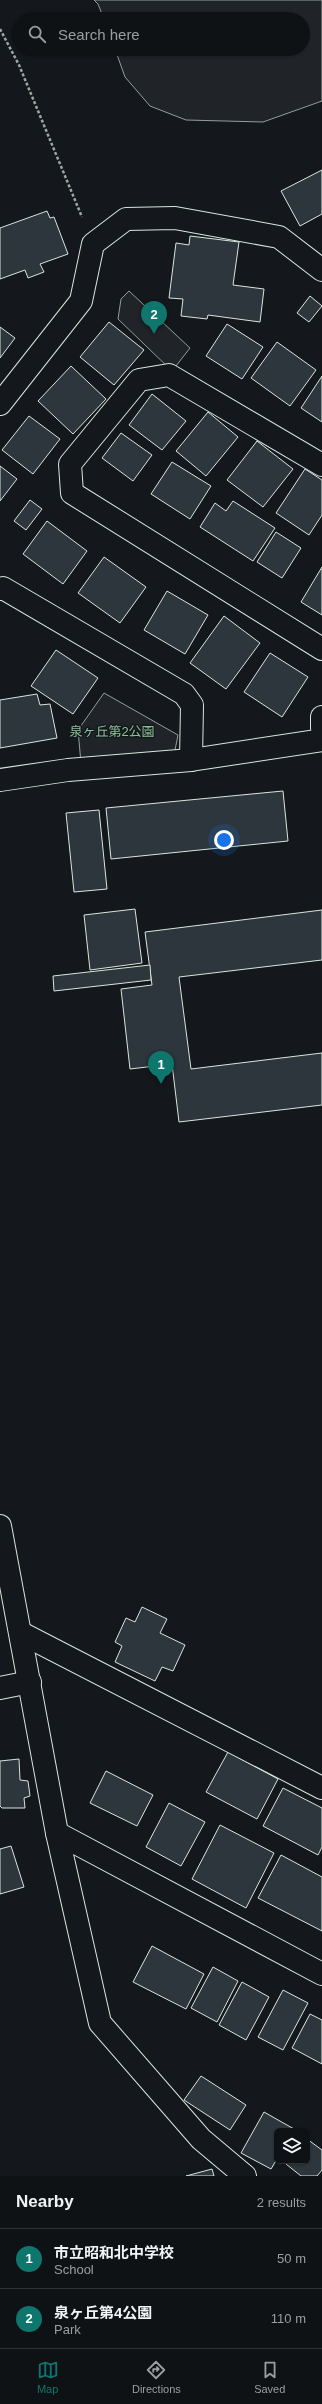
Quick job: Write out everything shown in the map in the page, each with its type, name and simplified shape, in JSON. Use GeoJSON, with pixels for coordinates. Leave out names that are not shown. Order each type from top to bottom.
{"type":"FeatureCollection","features":[{"type":"Feature","properties":{"kind":"street"},"geometry":{"type":"LineString","coordinates":[[0,404],[81,301],[93,244],[126,220],[175,218],[280,237],[318,261]]}},
{"type":"Feature","properties":{"kind":"street"},"geometry":{"type":"LineString","coordinates":[[322,465],[169,375],[139,380],[70,464],[72,493],[322,649]]}},
{"type":"Feature","properties":{"kind":"street"},"geometry":{"type":"LineString","coordinates":[[0,589],[3,588],[184,694],[192,705],[191,760]]}},
{"type":"Feature","properties":{"kind":"street"},"geometry":{"type":"LineString","coordinates":[[322,717],[322,728]]}},
{"type":"Feature","properties":{"kind":"street"},"geometry":{"type":"LineString","coordinates":[[0,780],[68,770],[191,760],[322,740]]}},
{"type":"Feature","properties":{"kind":"street"},"geometry":{"type":"LineString","coordinates":[[0,1526],[57,1833],[100,2024],[201,2139],[245,2176]]}},
{"type":"Feature","properties":{"kind":"street"},"geometry":{"type":"LineString","coordinates":[[21,1633],[322,1788]]}},
{"type":"Feature","properties":{"kind":"street"},"geometry":{"type":"LineString","coordinates":[[0,1688],[30,1682]]}},
{"type":"Feature","properties":{"kind":"street"},"geometry":{"type":"LineString","coordinates":[[57,1833],[322,1974]]}},
{"type":"Feature","properties":{"kind":"path"},"geometry":{"type":"LineString","coordinates":[[0,29],[12,52]]}},
{"type":"Feature","properties":{"kind":"path"},"geometry":{"type":"LineString","coordinates":[[14,56],[93,244]]}},
{"type":"Feature","properties":{"kind":"green space"},"geometry":{"type":"Polygon","coordinates":[[[94,0],[322,0],[322,101],[263,122],[186,120],[150,106],[125,77],[118,56],[310,56],[310,12],[101,12],[98,4],[94,0]]]}},
{"type":"Feature","properties":{"kind":"green space"},"geometry":{"type":"Polygon","coordinates":[[[129,291],[190,348],[172,371],[118,319],[121,299],[129,291]]]}},
{"type":"Feature","properties":{"kind":"green space","name":"泉ヶ丘第2公園"},"geometry":{"type":"Polygon","coordinates":[[[104,693],[178,735],[174,755],[81,763],[78,730],[104,693]]]}},
{"type":"Feature","properties":{"kind":"building"},"geometry":{"type":"Polygon","coordinates":[[[322,170],[322,214],[300,226],[281,191],[322,170]]]}},
{"type":"Feature","properties":{"kind":"building"},"geometry":{"type":"Polygon","coordinates":[[[47,211],[50,218],[54,217],[68,254],[40,264],[44,272],[28,278],[25,270],[0,279],[0,228],[47,211]]]}},
{"type":"Feature","properties":{"kind":"building"},"geometry":{"type":"Polygon","coordinates":[[[190,236],[239,242],[233,285],[264,289],[260,322],[208,315],[207,319],[181,316],[183,299],[169,298],[176,243],[189,245],[190,236]]]}},
{"type":"Feature","properties":{"kind":"building"},"geometry":{"type":"Polygon","coordinates":[[[310,296],[322,306],[309,322],[297,313],[310,296]]]}},
{"type":"Feature","properties":{"kind":"building"},"geometry":{"type":"Polygon","coordinates":[[[109,322],[144,350],[114,385],[80,357],[109,322]]]}},
{"type":"Feature","properties":{"kind":"building"},"geometry":{"type":"Polygon","coordinates":[[[227,324],[263,347],[242,379],[206,356],[227,324]]]}},
{"type":"Feature","properties":{"kind":"building"},"geometry":{"type":"Polygon","coordinates":[[[0,327],[15,338],[0,358],[0,327]]]}},
{"type":"Feature","properties":{"kind":"building"},"geometry":{"type":"Polygon","coordinates":[[[277,342],[316,370],[290,406],[251,378],[277,342]]]}},
{"type":"Feature","properties":{"kind":"building"},"geometry":{"type":"Polygon","coordinates":[[[71,366],[106,399],[73,434],[38,401],[71,366]]]}},
{"type":"Feature","properties":{"kind":"building"},"geometry":{"type":"Polygon","coordinates":[[[322,376],[322,422],[301,408],[322,376]]]}},
{"type":"Feature","properties":{"kind":"building"},"geometry":{"type":"Polygon","coordinates":[[[152,394],[186,421],[162,450],[129,425],[152,394]]]}},
{"type":"Feature","properties":{"kind":"building"},"geometry":{"type":"Polygon","coordinates":[[[208,412],[238,437],[206,476],[176,451],[208,412]]]}},
{"type":"Feature","properties":{"kind":"building"},"geometry":{"type":"Polygon","coordinates":[[[29,416],[60,439],[33,474],[2,450],[29,416]]]}},
{"type":"Feature","properties":{"kind":"building"},"geometry":{"type":"Polygon","coordinates":[[[121,433],[152,455],[133,481],[102,458],[121,433]]]}},
{"type":"Feature","properties":{"kind":"building"},"geometry":{"type":"Polygon","coordinates":[[[257,441],[293,469],[263,507],[227,480],[257,441]]]}},
{"type":"Feature","properties":{"kind":"building"},"geometry":{"type":"Polygon","coordinates":[[[172,462],[211,486],[190,519],[151,494],[172,462]]]}},
{"type":"Feature","properties":{"kind":"building"},"geometry":{"type":"Polygon","coordinates":[[[0,466],[17,479],[0,501],[0,466]]]}},
{"type":"Feature","properties":{"kind":"building"},"geometry":{"type":"Polygon","coordinates":[[[305,469],[322,480],[322,515],[309,535],[276,513],[305,469]]]}},
{"type":"Feature","properties":{"kind":"building"},"geometry":{"type":"Polygon","coordinates":[[[30,500],[42,509],[26,530],[14,521],[30,500]]]}},
{"type":"Feature","properties":{"kind":"building"},"geometry":{"type":"Polygon","coordinates":[[[233,501],[275,528],[253,561],[200,527],[215,503],[226,511],[233,501]]]}},
{"type":"Feature","properties":{"kind":"building"},"geometry":{"type":"Polygon","coordinates":[[[47,521],[87,551],[63,584],[23,554],[47,521]]]}},
{"type":"Feature","properties":{"kind":"building"},"geometry":{"type":"Polygon","coordinates":[[[276,532],[301,548],[282,578],[257,562],[276,532]]]}},
{"type":"Feature","properties":{"kind":"building"},"geometry":{"type":"Polygon","coordinates":[[[104,557],[146,587],[120,623],[78,593],[104,557]]]}},
{"type":"Feature","properties":{"kind":"building"},"geometry":{"type":"Polygon","coordinates":[[[322,567],[322,615],[301,602],[322,567]]]}},
{"type":"Feature","properties":{"kind":"building"},"geometry":{"type":"Polygon","coordinates":[[[167,591],[208,615],[185,654],[144,630],[167,591]]]}},
{"type":"Feature","properties":{"kind":"building"},"geometry":{"type":"Polygon","coordinates":[[[224,616],[260,643],[226,689],[190,663],[224,616]]]}},
{"type":"Feature","properties":{"kind":"building"},"geometry":{"type":"Polygon","coordinates":[[[56,650],[98,678],[73,714],[31,686],[56,650]]]}},
{"type":"Feature","properties":{"kind":"building"},"geometry":{"type":"Polygon","coordinates":[[[270,653],[308,677],[282,717],[244,692],[270,653]]]}},
{"type":"Feature","properties":{"kind":"building"},"geometry":{"type":"Polygon","coordinates":[[[37,694],[40,705],[50,704],[57,738],[0,748],[0,700],[37,694]]]}},
{"type":"Feature","properties":{"kind":"building"},"geometry":{"type":"Polygon","coordinates":[[[283,791],[288,841],[111,859],[106,808],[283,791]]]}},
{"type":"Feature","properties":{"kind":"building"},"geometry":{"type":"Polygon","coordinates":[[[99,810],[107,889],[74,892],[66,813],[99,810]]]}},
{"type":"Feature","properties":{"kind":"building"},"geometry":{"type":"Polygon","coordinates":[[[135,909],[142,963],[90,970],[84,915],[135,909]]]}},
{"type":"Feature","properties":{"kind":"building"},"geometry":{"type":"Polygon","coordinates":[[[322,910],[322,960],[179,977],[191,1069],[322,1053],[322,1105],[179,1122],[172,1064],[130,1069],[121,989],[152,985],[145,932],[322,910]]]}},
{"type":"Feature","properties":{"kind":"building"},"geometry":{"type":"Polygon","coordinates":[[[150,965],[151,980],[54,991],[53,976],[150,965]]]}},
{"type":"Feature","properties":{"kind":"building"},"geometry":{"type":"Polygon","coordinates":[[[142,1607],[167,1619],[160,1633],[185,1645],[173,1671],[162,1667],[155,1681],[115,1662],[122,1646],[115,1642],[126,1618],[135,1622],[142,1607]]]}},
{"type":"Feature","properties":{"kind":"building"},"geometry":{"type":"Polygon","coordinates":[[[228,1752],[278,1779],[257,1819],[206,1792],[228,1752]]]}},
{"type":"Feature","properties":{"kind":"building"},"geometry":{"type":"Polygon","coordinates":[[[19,1759],[20,1780],[28,1781],[30,1796],[24,1798],[25,1808],[2,1808],[0,1806],[0,1761],[19,1759]]]}},
{"type":"Feature","properties":{"kind":"building"},"geometry":{"type":"Polygon","coordinates":[[[106,1771],[153,1795],[137,1826],[90,1803],[106,1771]]]}},
{"type":"Feature","properties":{"kind":"building"},"geometry":{"type":"Polygon","coordinates":[[[283,1788],[322,1808],[322,1847],[318,1855],[263,1826],[283,1788]]]}},
{"type":"Feature","properties":{"kind":"building"},"geometry":{"type":"Polygon","coordinates":[[[169,1803],[205,1822],[181,1866],[146,1847],[169,1803]]]}},
{"type":"Feature","properties":{"kind":"building"},"geometry":{"type":"Polygon","coordinates":[[[220,1825],[274,1853],[246,1908],[192,1879],[220,1825]]]}},
{"type":"Feature","properties":{"kind":"building"},"geometry":{"type":"Polygon","coordinates":[[[11,1846],[24,1887],[0,1894],[0,1849],[11,1846]]]}},
{"type":"Feature","properties":{"kind":"building"},"geometry":{"type":"Polygon","coordinates":[[[281,1855],[322,1877],[322,1931],[258,1898],[281,1855]]]}},
{"type":"Feature","properties":{"kind":"building"},"geometry":{"type":"Polygon","coordinates":[[[152,1946],[204,1974],[186,2009],[133,1982],[152,1946]]]}},
{"type":"Feature","properties":{"kind":"building"},"geometry":{"type":"Polygon","coordinates":[[[213,1967],[238,1981],[217,2022],[191,2008],[213,1967]]]}},
{"type":"Feature","properties":{"kind":"building"},"geometry":{"type":"Polygon","coordinates":[[[242,1982],[269,1997],[246,2040],[219,2025],[242,1982]]]}},
{"type":"Feature","properties":{"kind":"building"},"geometry":{"type":"Polygon","coordinates":[[[283,1990],[308,2003],[283,2050],[258,2037],[283,1990]]]}},
{"type":"Feature","properties":{"kind":"building"},"geometry":{"type":"Polygon","coordinates":[[[310,2014],[322,2020],[322,2064],[292,2048],[310,2014]]]}},
{"type":"Feature","properties":{"kind":"building"},"geometry":{"type":"Polygon","coordinates":[[[201,2076],[246,2105],[230,2130],[184,2100],[201,2076]]]}},
{"type":"Feature","properties":{"kind":"building"},"geometry":{"type":"Polygon","coordinates":[[[264,2112],[292,2128],[274,2128],[274,2164],[271,2169],[241,2153],[264,2112]]]}},
{"type":"Feature","properties":{"kind":"building"},"geometry":{"type":"Polygon","coordinates":[[[310,2141],[322,2150],[322,2170],[317,2176],[301,2176],[286,2164],[310,2164],[310,2141]]]}},
{"type":"Feature","properties":{"kind":"building"},"geometry":{"type":"Polygon","coordinates":[[[212,2169],[214,2176],[186,2176],[212,2169]]]}},
{"type":"Feature","properties":{"kind":"place","name":"泉ヶ丘第4公園"},"geometry":{"type":"Point","coordinates":[154,334]}},
{"type":"Feature","properties":{"kind":"place","name":"市立昭和北中学校"},"geometry":{"type":"Point","coordinates":[161,1084]}}]}
